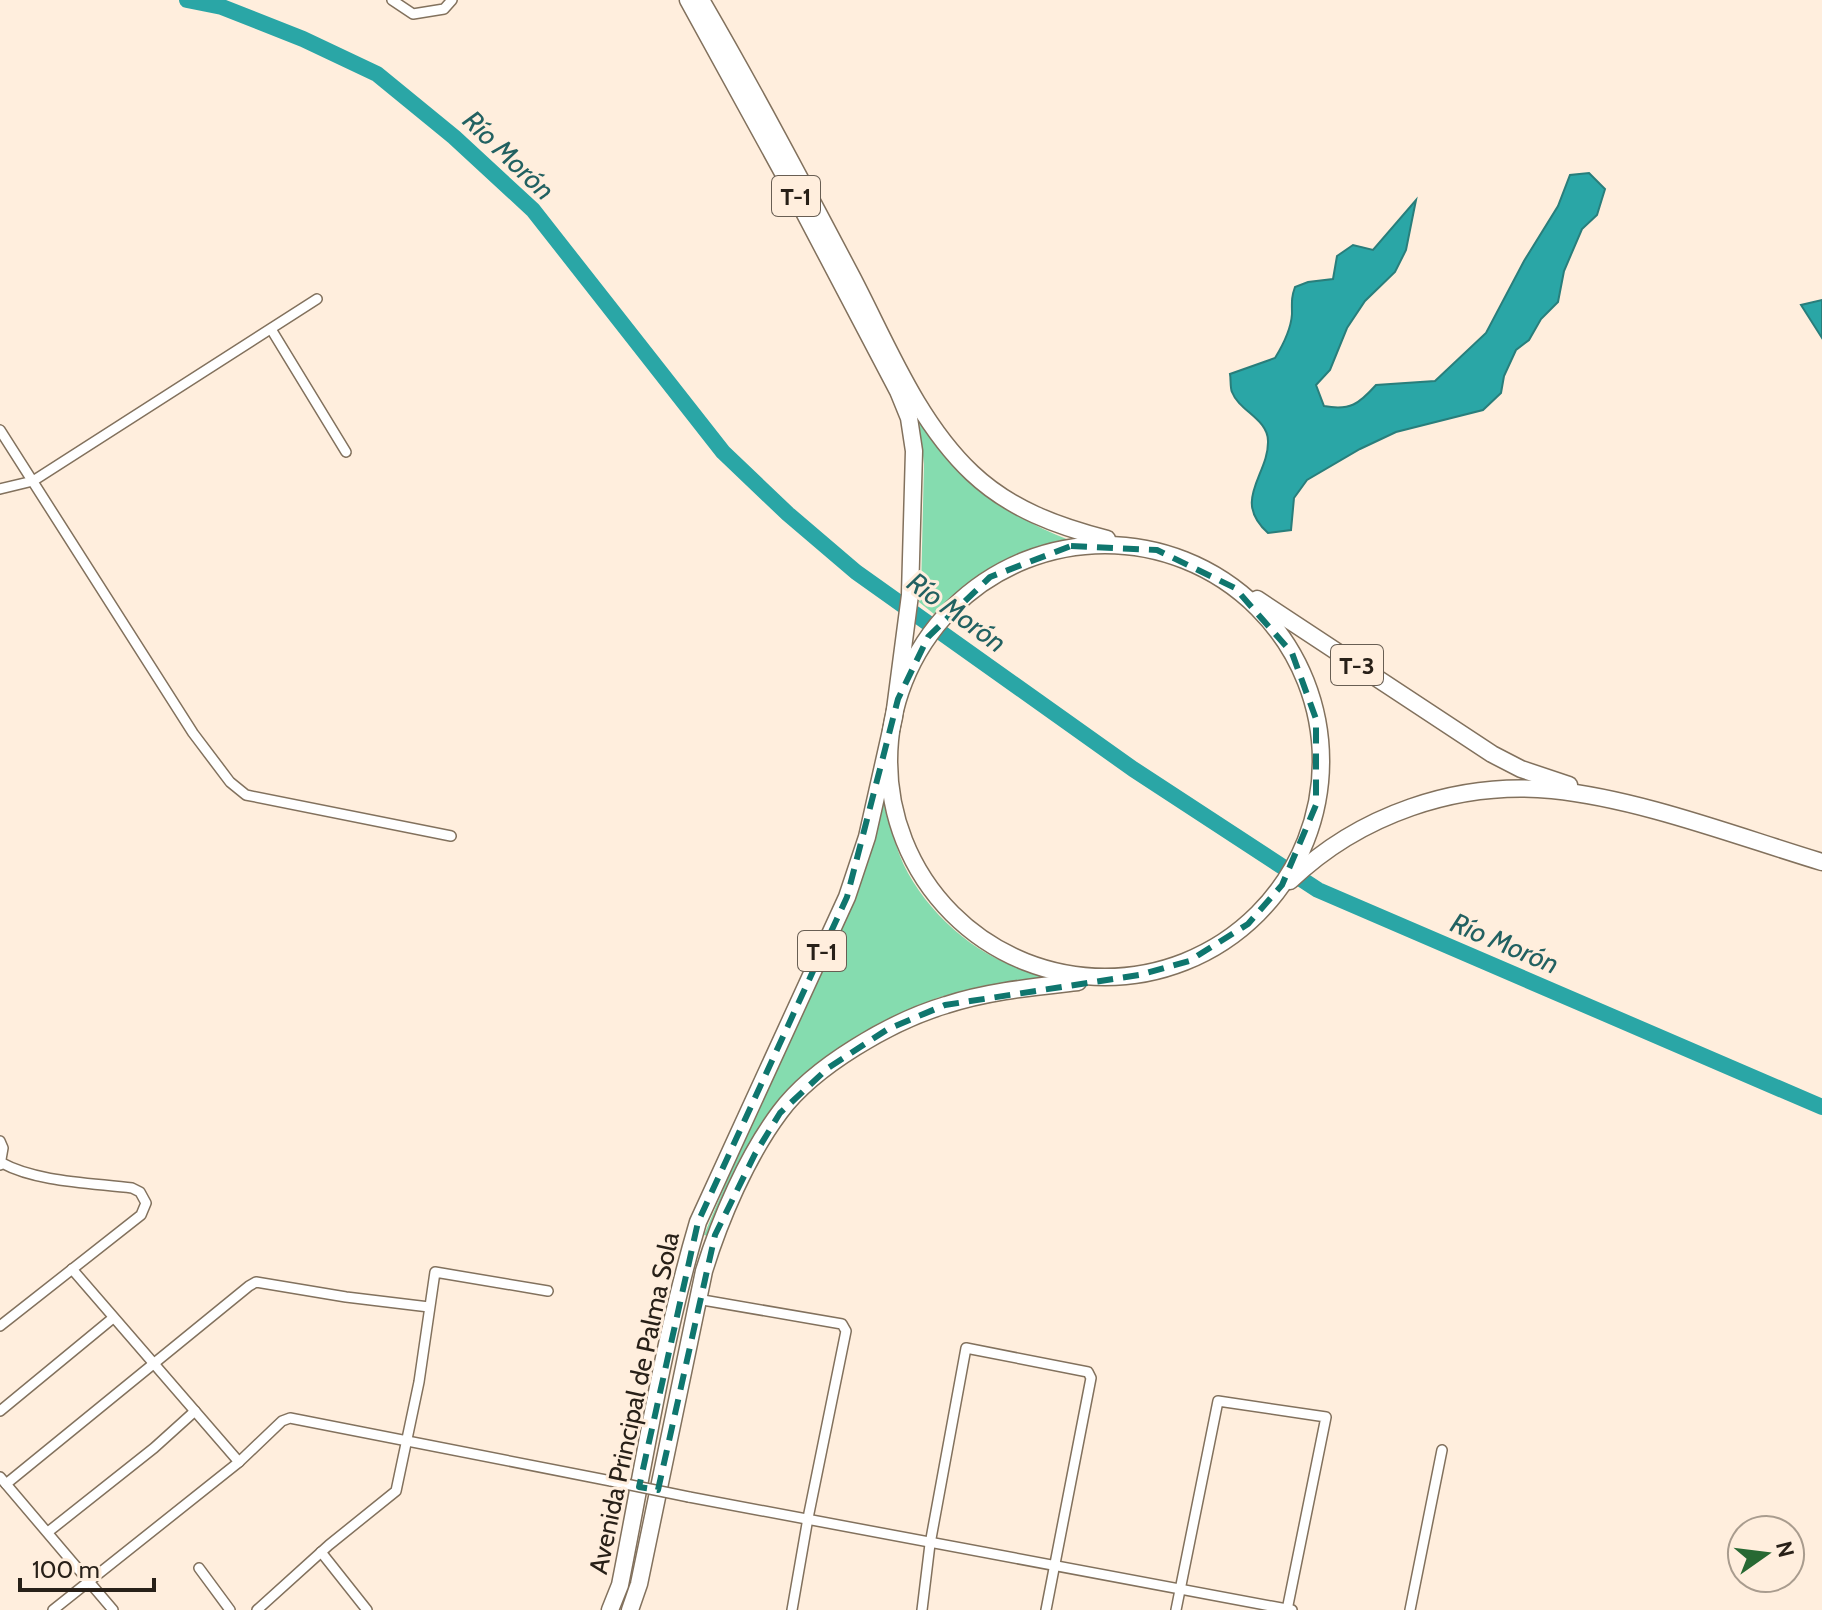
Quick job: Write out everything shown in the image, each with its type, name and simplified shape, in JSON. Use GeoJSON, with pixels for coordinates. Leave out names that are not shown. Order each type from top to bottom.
{"type":"FeatureCollection","features":[{"type":"Feature","properties":{"kind":"highway","name":"T-1"},"geometry":{"type":"LineString","coordinates":[[691,1],[773,127],[909,386],[948,447],[989,488],[1020,508],[1059,525],[1190,562],[1221,578],[1261,611],[1283,639],[1300,669],[1312,701],[1321,753],[1319,788],[1300,866],[1241,930],[1205,954],[1156,972],[1122,977],[1070,975],[1020,960],[975,934],[938,897],[910,853],[895,812],[889,769],[912,559],[914,451],[906,409],[691,1]]}},
{"type":"Feature","properties":{"kind":"highway","name":"T-1"},"geometry":{"type":"LineString","coordinates":[[894,717],[903,683],[922,646],[940,621],[983,582],[1029,558],[1054,550],[1088,544],[1140,547]]}},
{"type":"Feature","properties":{"kind":"highway","name":"T-3"},"geometry":{"type":"LineString","coordinates":[[1221,578],[1255,597],[1492,754],[1521,769],[1616,801],[1822,862]]}},
{"type":"Feature","properties":{"kind":"highway","name":"Avenida Principal de Palma Sola"},"geometry":{"type":"LineString","coordinates":[[610,1610],[620,1585],[669,1335],[698,1222],[847,897],[867,837],[894,717]]}},
{"type":"Feature","properties":{"kind":"highway","name":"T-3"},"geometry":{"type":"LineString","coordinates":[[1300,866],[1377,820],[1445,798],[1497,790],[1541,789],[1616,801]]}},
{"type":"Feature","properties":{"kind":"highway","name":"Avenida Principal de Palma Sola"},"geometry":{"type":"LineString","coordinates":[[630,1610],[639,1584],[697,1299],[715,1235],[755,1154],[780,1113],[803,1088],[828,1068],[888,1029],[945,1005],[1035,987],[1122,977]]}},
{"type":"Feature","properties":{"kind":"street"},"geometry":{"type":"LineString","coordinates":[[392,0],[413,14],[444,9],[452,0]]}},
{"type":"Feature","properties":{"kind":"street"},"geometry":{"type":"LineString","coordinates":[[0,489],[33,481],[317,299]]}},
{"type":"Feature","properties":{"kind":"street"},"geometry":{"type":"LineString","coordinates":[[271,329],[346,452]]}},
{"type":"Feature","properties":{"kind":"street"},"geometry":{"type":"LineString","coordinates":[[0,430],[193,733],[230,782],[246,795],[451,836]]}},
{"type":"Feature","properties":{"kind":"street"},"geometry":{"type":"LineString","coordinates":[[0,1141],[1,1164],[51,1177],[132,1188],[143,1196],[145,1206],[141,1215],[0,1326]]}},
{"type":"Feature","properties":{"kind":"street"},"geometry":{"type":"LineString","coordinates":[[72,1269],[239,1462]]}},
{"type":"Feature","properties":{"kind":"street"},"geometry":{"type":"LineString","coordinates":[[257,1610],[321,1552],[396,1491],[419,1382],[435,1272],[548,1291]]}},
{"type":"Feature","properties":{"kind":"street"},"geometry":{"type":"LineString","coordinates":[[113,1610],[3,1480],[256,1282],[429,1307]]}},
{"type":"Feature","properties":{"kind":"street"},"geometry":{"type":"LineString","coordinates":[[697,1299],[842,1324],[846,1331],[792,1610]]}},
{"type":"Feature","properties":{"kind":"street"},"geometry":{"type":"LineString","coordinates":[[0,1411],[113,1318]]}},
{"type":"Feature","properties":{"kind":"street"},"geometry":{"type":"LineString","coordinates":[[922,1610],[930,1544],[966,1348],[1088,1372],[1091,1378],[1046,1610]]}},
{"type":"Feature","properties":{"kind":"street"},"geometry":{"type":"LineString","coordinates":[[53,1610],[290,1418],[930,1544],[1055,1566],[1180,1589],[1289,1610],[1326,1417],[1218,1401],[1180,1589],[1176,1610]]}},
{"type":"Feature","properties":{"kind":"street"},"geometry":{"type":"LineString","coordinates":[[48,1532],[154,1448],[195,1411]]}},
{"type":"Feature","properties":{"kind":"street"},"geometry":{"type":"LineString","coordinates":[[1410,1610],[1442,1450]]}},
{"type":"Feature","properties":{"kind":"street"},"geometry":{"type":"LineString","coordinates":[[321,1552],[367,1610]]}},
{"type":"Feature","properties":{"kind":"street"},"geometry":{"type":"LineString","coordinates":[[199,1568],[230,1610]]}},
{"type":"Feature","properties":{"kind":"street"},"geometry":{"type":"LineString","coordinates":[[639,1584],[641,1610]]}},
{"type":"Feature","properties":{"kind":"highlighted area"},"geometry":{"type":"Polygon","coordinates":[[[1071,546],[1157,550],[1235,588],[1292,653],[1316,719],[1316,805],[1282,885],[1248,924],[1189,961],[1139,975],[945,1005],[888,1029],[828,1068],[780,1113],[755,1154],[715,1235],[658,1490],[639,1487],[698,1222],[847,897],[898,699],[928,637],[990,577],[1071,546]]]}},
{"type":"Feature","properties":{"kind":"green space"},"geometry":{"type":"Polygon","coordinates":[[[919,422],[983,492],[1018,516],[1069,540],[1028,551],[996,566],[934,614],[919,602],[924,464],[919,422]]]}},
{"type":"Feature","properties":{"kind":"green space"},"geometry":{"type":"Polygon","coordinates":[[[883,802],[897,849],[908,873],[946,922],[996,959],[1051,976],[1049,979],[982,986],[937,998],[903,1014],[788,1093],[708,1236],[704,1235],[761,1100],[849,911],[870,856],[883,802]]]}},
{"type":"Feature","properties":{"kind":"water"},"geometry":{"type":"Polygon","coordinates":[[[1589,173],[1605,189],[1597,215],[1582,229],[1564,271],[1558,302],[1541,319],[1529,340],[1516,350],[1504,376],[1501,393],[1483,410],[1396,432],[1307,480],[1294,498],[1291,530],[1268,533],[1257,521],[1252,498],[1267,453],[1267,433],[1236,399],[1231,390],[1230,374],[1275,358],[1290,325],[1295,287],[1333,279],[1337,256],[1353,245],[1373,250],[1416,200],[1406,250],[1395,272],[1365,301],[1347,328],[1330,370],[1316,385],[1324,406],[1341,408],[1359,401],[1376,385],[1435,381],[1486,333],[1524,261],[1558,206],[1570,175],[1589,173]]]}},
{"type":"Feature","properties":{"kind":"water"},"geometry":{"type":"Polygon","coordinates":[[[1822,300],[1822,338],[1801,305],[1822,300]]]}},
{"type":"Feature","properties":{"kind":"waterway","name":"Río Morón"},"geometry":{"type":"LineString","coordinates":[[187,0],[222,7],[303,39],[377,74],[454,137],[533,210],[723,452],[788,514],[856,572],[1133,769],[1318,890],[1822,1107]]}}]}
